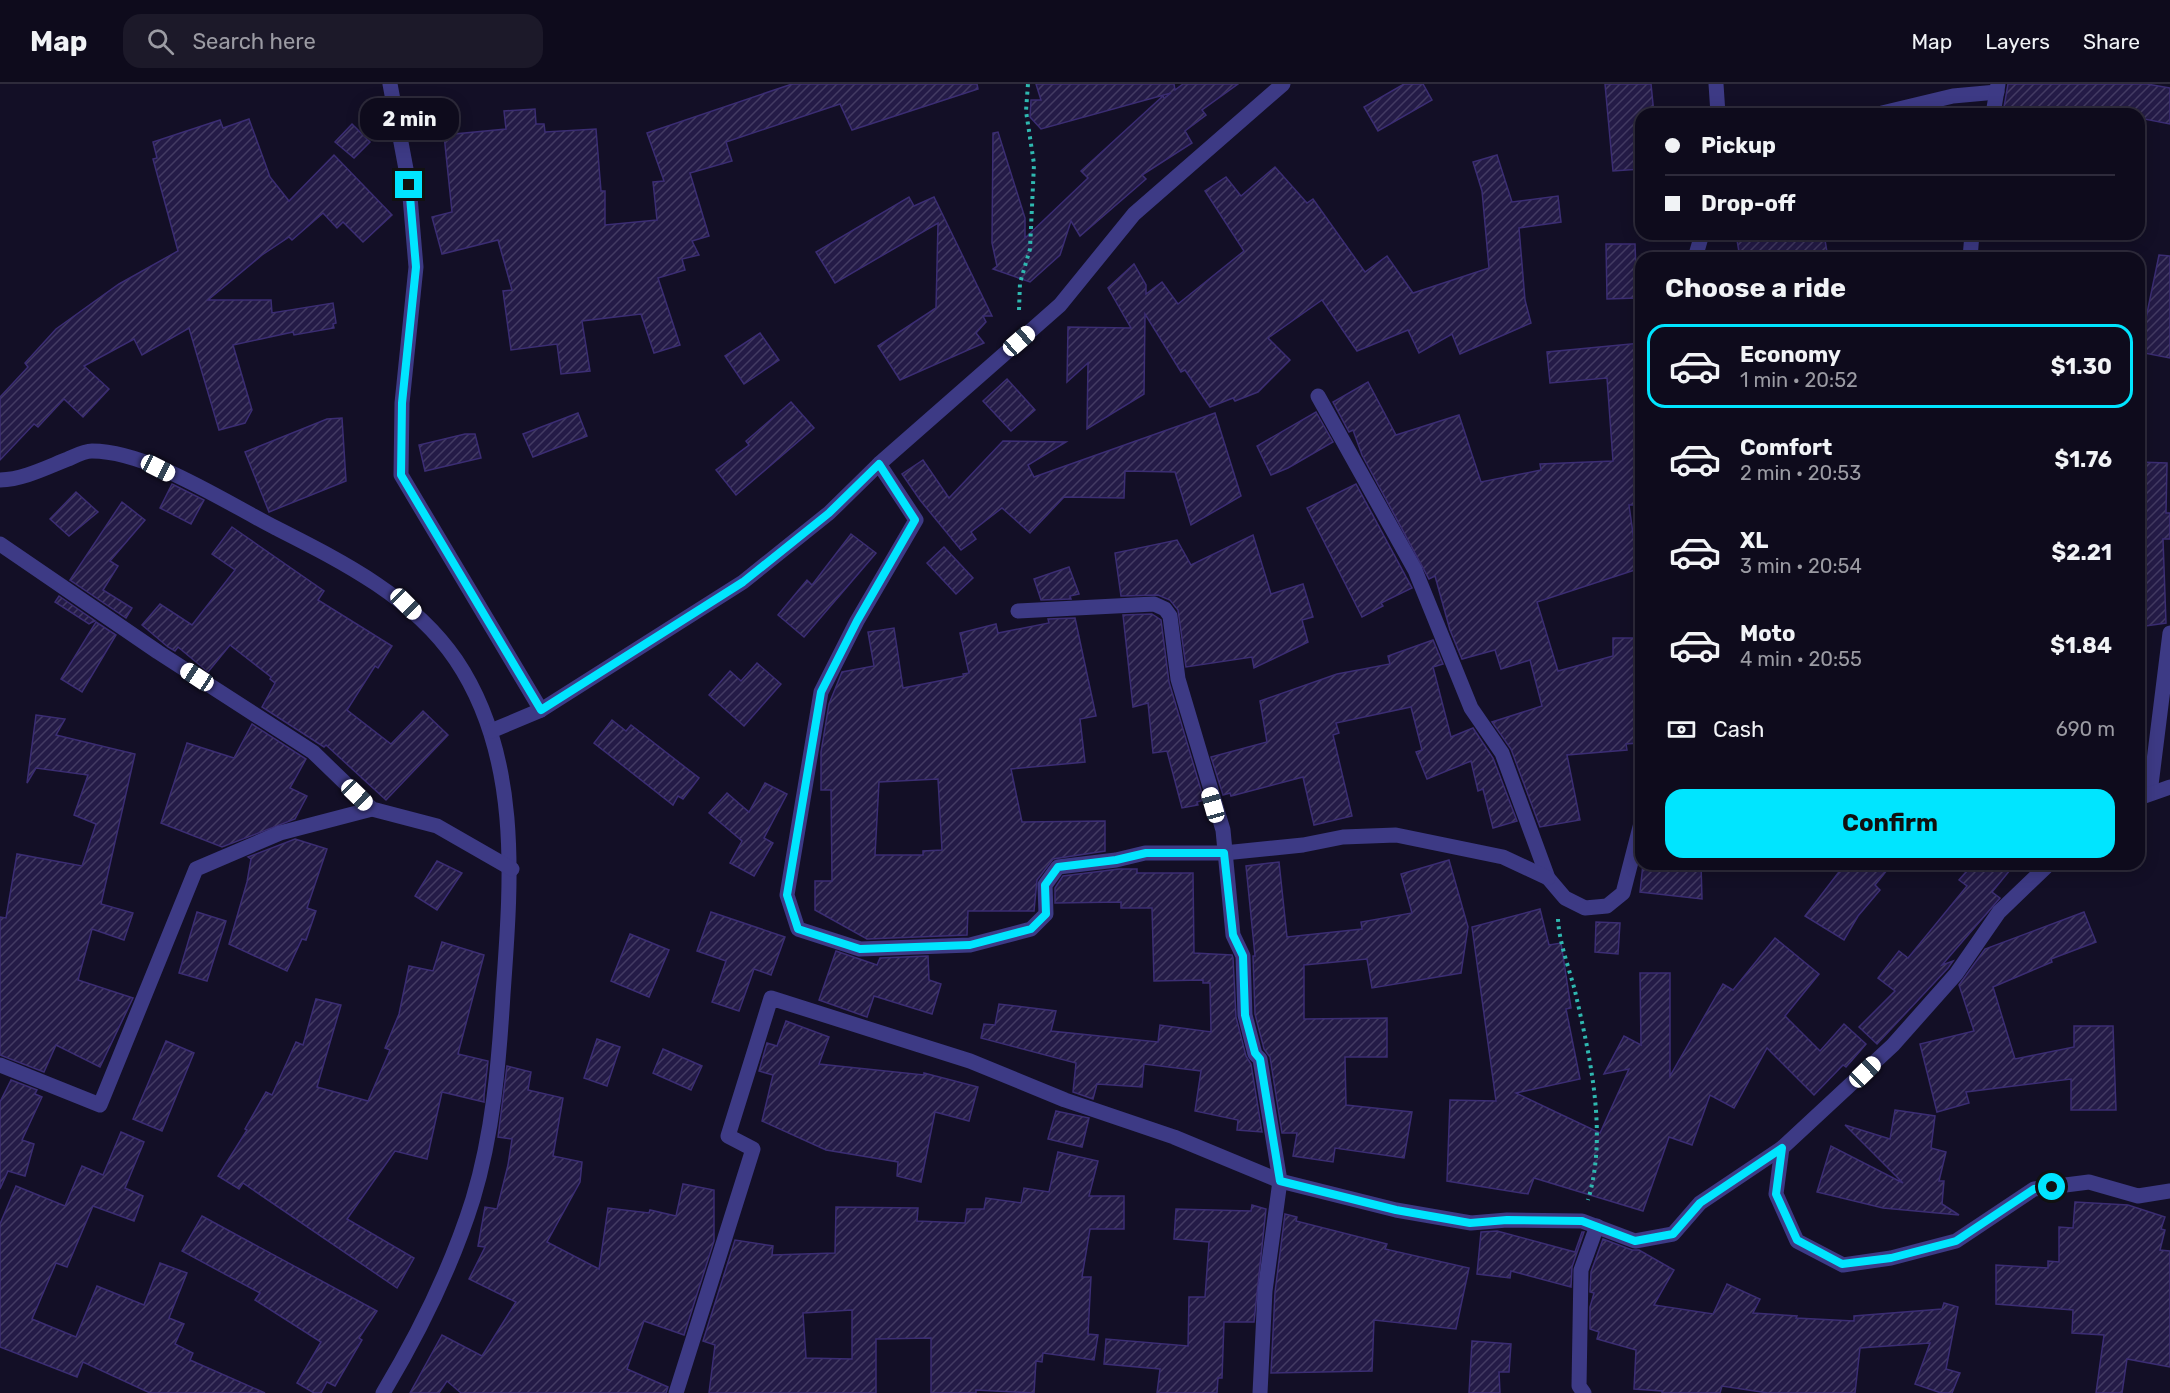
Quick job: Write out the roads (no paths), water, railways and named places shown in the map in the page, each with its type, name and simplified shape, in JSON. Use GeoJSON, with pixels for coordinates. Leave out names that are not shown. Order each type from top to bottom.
{"type":"FeatureCollection","features":[{"type":"Feature","properties":{"kind":"street"},"geometry":{"type":"LineString","coordinates":[[390,84],[409,185],[416,267],[402,403],[401,475],[541,710]]}},
{"type":"Feature","properties":{"kind":"street"},"geometry":{"type":"LineString","coordinates":[[491,731],[541,710],[743,582],[829,513],[879,464],[1060,305],[1134,214],[1283,84]]}},
{"type":"Feature","properties":{"kind":"street"},"geometry":{"type":"LineString","coordinates":[[1716,84],[1718,108]]}},
{"type":"Feature","properties":{"kind":"street"},"geometry":{"type":"LineString","coordinates":[[1903,108],[1998,88],[1994,108]]}},
{"type":"Feature","properties":{"kind":"street"},"geometry":{"type":"LineString","coordinates":[[1318,396],[1415,570],[1471,708],[1502,753],[1548,878],[1565,898],[1585,908],[1607,906],[1623,893],[1635,846]]}},
{"type":"Feature","properties":{"kind":"street"},"geometry":{"type":"LineString","coordinates":[[0,480],[16,479],[89,451],[139,458],[261,520],[370,580],[406,604],[432,630],[457,662],[491,731],[505,802],[512,869],[499,1054],[489,1128],[473,1197],[448,1266],[383,1393]]}},
{"type":"Feature","properties":{"kind":"street"},"geometry":{"type":"LineString","coordinates":[[879,464],[915,520],[857,621],[821,692],[787,895],[798,929],[860,949],[970,945],[1031,929],[1046,914],[1045,885],[1058,867],[1116,860],[1146,853],[1224,853],[1303,845],[1343,837],[1396,835],[1503,857],[1548,878]]}},
{"type":"Feature","properties":{"kind":"street"},"geometry":{"type":"LineString","coordinates":[[0,544],[158,652],[314,752],[372,809]]}},
{"type":"Feature","properties":{"kind":"street"},"geometry":{"type":"LineString","coordinates":[[1018,611],[1154,604],[1165,609],[1170,616],[1178,679],[1223,830],[1233,935],[1243,956],[1245,1015],[1255,1053],[1260,1059],[1280,1181],[1265,1291],[1260,1393]]}},
{"type":"Feature","properties":{"kind":"street"},"geometry":{"type":"LineString","coordinates":[[2145,790],[2170,633]]}},
{"type":"Feature","properties":{"kind":"street"},"geometry":{"type":"LineString","coordinates":[[2145,796],[2170,787]]}},
{"type":"Feature","properties":{"kind":"street"},"geometry":{"type":"LineString","coordinates":[[0,1065],[100,1105],[196,869],[280,833],[372,809],[437,826],[512,869]]}},
{"type":"Feature","properties":{"kind":"street"},"geometry":{"type":"LineString","coordinates":[[676,1393],[753,1149],[728,1136],[771,998],[970,1061],[1065,1100],[1174,1137],[1280,1181],[1396,1210],[1470,1223],[1507,1220],[1590,1224],[1635,1241],[1673,1234],[1700,1203],[1782,1148],[1823,1113],[1893,1045],[1956,974],[1999,912],[2043,870]]}},
{"type":"Feature","properties":{"kind":"street"},"geometry":{"type":"LineString","coordinates":[[1782,1148],[1776,1194],[1797,1240],[1842,1264],[1891,1258],[1956,1241],[2034,1189],[2089,1182],[2138,1196],[2170,1191]]}},
{"type":"Feature","properties":{"kind":"street"},"geometry":{"type":"LineString","coordinates":[[1584,1393],[1579,1386],[1581,1270],[1590,1224]]}}]}
